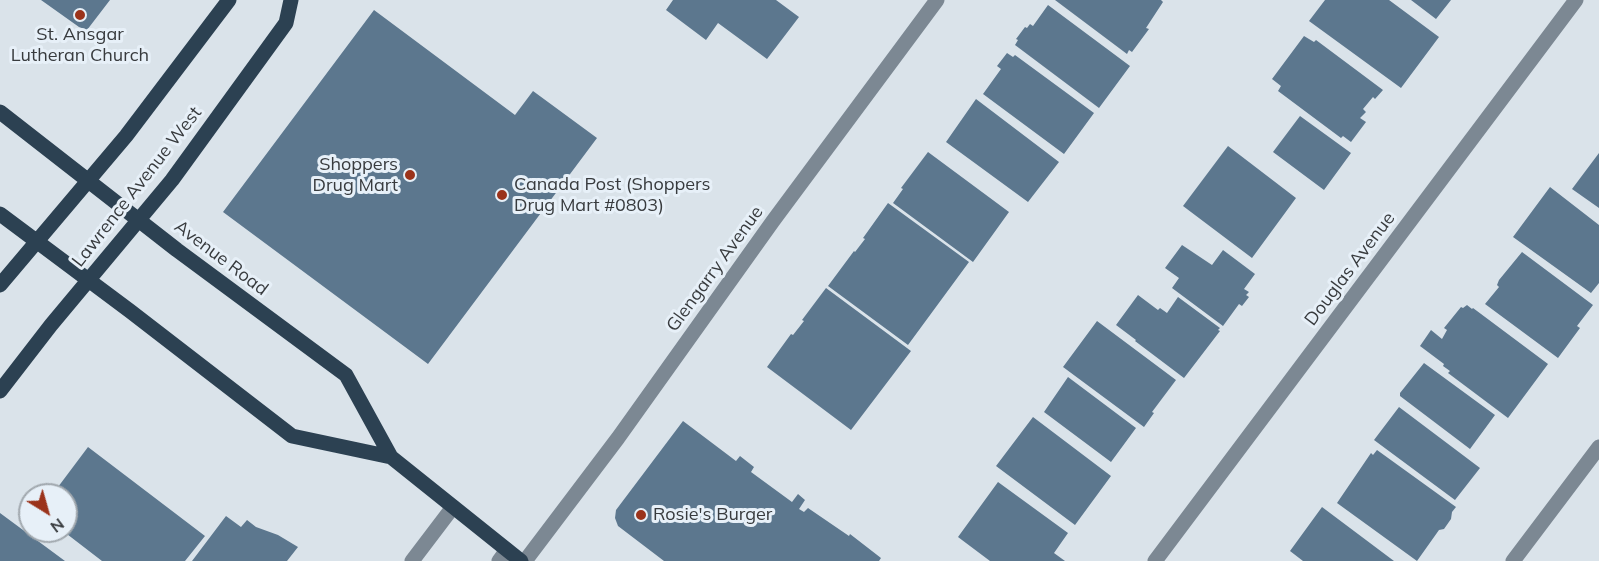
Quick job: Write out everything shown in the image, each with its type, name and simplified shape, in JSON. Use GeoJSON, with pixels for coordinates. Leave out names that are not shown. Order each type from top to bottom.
{"type":"FeatureCollection","features":[{"type":"Feature","properties":{"kind":"main road"},"geometry":{"type":"LineString","coordinates":[[0,285],[126,136],[229,0]]}},
{"type":"Feature","properties":{"kind":"main road","name":"Lawrence Avenue West"},"geometry":{"type":"LineString","coordinates":[[0,391],[51,325],[172,180],[286,23],[291,0]]}},
{"type":"Feature","properties":{"kind":"main road","name":"Avenue Road"},"geometry":{"type":"LineString","coordinates":[[0,112],[139,220],[346,375],[391,457],[453,507],[503,555],[523,561]]}},
{"type":"Feature","properties":{"kind":"main road","name":"Avenue Road"},"geometry":{"type":"LineString","coordinates":[[0,214],[292,436],[391,457]]}},
{"type":"Feature","properties":{"kind":"street","name":"Glengarry Avenue"},"geometry":{"type":"LineString","coordinates":[[523,561],[618,438],[773,221],[936,0]]}},
{"type":"Feature","properties":{"kind":"street","name":"Douglas Avenue"},"geometry":{"type":"LineString","coordinates":[[1155,561],[1576,0]]}},
{"type":"Feature","properties":{"kind":"street"},"geometry":{"type":"LineString","coordinates":[[1514,561],[1599,447]]}},
{"type":"Feature","properties":{"kind":"street"},"geometry":{"type":"LineString","coordinates":[[412,561],[453,507]]}},
{"type":"Feature","properties":{"kind":"building","name":"St. Ansgar Lutheran Church"},"geometry":{"type":"Polygon","coordinates":[[[41,0],[110,0],[87,30],[79,27],[41,0]]]}},
{"type":"Feature","properties":{"kind":"building"},"geometry":{"type":"Polygon","coordinates":[[[673,0],[776,0],[799,17],[767,59],[718,23],[706,40],[666,10],[673,0]]]}},
{"type":"Feature","properties":{"kind":"building"},"geometry":{"type":"Polygon","coordinates":[[[1055,0],[1161,0],[1163,2],[1146,28],[1149,29],[1132,52],[1129,50],[1127,54],[1055,0]]]}},
{"type":"Feature","properties":{"kind":"building"},"geometry":{"type":"Polygon","coordinates":[[[1325,0],[1389,0],[1439,37],[1401,88],[1309,21],[1325,0]]]}},
{"type":"Feature","properties":{"kind":"building"},"geometry":{"type":"Polygon","coordinates":[[[1411,0],[1451,0],[1436,19],[1411,0]]]}},
{"type":"Feature","properties":{"kind":"building"},"geometry":{"type":"Polygon","coordinates":[[[1048,5],[1130,66],[1099,108],[1015,45],[1018,40],[1016,39],[1025,27],[1027,28],[1030,24],[1033,26],[1048,5]]]}},
{"type":"Feature","properties":{"kind":"building","name":"Shoppers Drug Mart"},"geometry":{"type":"Polygon","coordinates":[[[374,10],[515,115],[533,91],[597,138],[428,364],[223,212],[374,10]]]}},
{"type":"Feature","properties":{"kind":"building"},"geometry":{"type":"Polygon","coordinates":[[[1304,36],[1314,42],[1316,40],[1383,90],[1375,99],[1373,97],[1363,109],[1366,112],[1360,118],[1366,122],[1351,142],[1343,136],[1341,138],[1278,91],[1281,86],[1272,79],[1304,36]]]}},
{"type":"Feature","properties":{"kind":"building"},"geometry":{"type":"Polygon","coordinates":[[[1007,53],[1013,57],[1015,55],[1094,113],[1064,154],[983,94],[1001,69],[997,66],[1007,53]]]}},
{"type":"Feature","properties":{"kind":"building"},"geometry":{"type":"Polygon","coordinates":[[[976,99],[1059,162],[1028,202],[946,142],[976,99]]]}},
{"type":"Feature","properties":{"kind":"building"},"geometry":{"type":"Polygon","coordinates":[[[1300,116],[1351,153],[1324,190],[1273,152],[1300,116]]]}},
{"type":"Feature","properties":{"kind":"building"},"geometry":{"type":"Polygon","coordinates":[[[1228,146],[1296,198],[1252,258],[1183,206],[1228,146]]]}},
{"type":"Feature","properties":{"kind":"building"},"geometry":{"type":"Polygon","coordinates":[[[928,152],[1009,212],[973,262],[893,203],[903,189],[901,188],[928,152]]]}},
{"type":"Feature","properties":{"kind":"building"},"geometry":{"type":"Polygon","coordinates":[[[1599,153],[1599,208],[1572,189],[1599,153]]]}},
{"type":"Feature","properties":{"kind":"building"},"geometry":{"type":"Polygon","coordinates":[[[1550,187],[1599,225],[1599,283],[1591,293],[1513,237],[1550,187]]]}},
{"type":"Feature","properties":{"kind":"building"},"geometry":{"type":"Polygon","coordinates":[[[888,203],[969,262],[908,345],[828,286],[865,239],[863,238],[888,203]]]}},
{"type":"Feature","properties":{"kind":"building"},"geometry":{"type":"Polygon","coordinates":[[[1182,245],[1212,265],[1223,250],[1255,274],[1244,289],[1249,292],[1246,295],[1249,297],[1242,306],[1239,304],[1223,326],[1172,288],[1179,278],[1165,268],[1182,245]]]}},
{"type":"Feature","properties":{"kind":"building"},"geometry":{"type":"Polygon","coordinates":[[[1522,252],[1593,305],[1577,326],[1580,328],[1558,358],[1485,304],[1499,287],[1497,285],[1499,280],[1522,252]]]}},
{"type":"Feature","properties":{"kind":"building"},"geometry":{"type":"Polygon","coordinates":[[[826,288],[911,351],[851,430],[767,367],[791,334],[793,335],[804,321],[802,320],[826,288]]]}},
{"type":"Feature","properties":{"kind":"building"},"geometry":{"type":"Polygon","coordinates":[[[1138,295],[1158,310],[1160,308],[1167,313],[1178,297],[1220,328],[1184,378],[1116,325],[1138,295]]]}},
{"type":"Feature","properties":{"kind":"building"},"geometry":{"type":"Polygon","coordinates":[[[1467,305],[1548,364],[1508,418],[1448,373],[1450,371],[1443,366],[1444,364],[1420,346],[1431,330],[1442,339],[1447,330],[1444,328],[1461,307],[1467,305]]]}},
{"type":"Feature","properties":{"kind":"building"},"geometry":{"type":"Polygon","coordinates":[[[1097,321],[1176,380],[1152,412],[1154,413],[1144,427],[1063,367],[1097,321]]]}},
{"type":"Feature","properties":{"kind":"building"},"geometry":{"type":"Polygon","coordinates":[[[1424,363],[1495,415],[1470,449],[1400,396],[1424,363]]]}},
{"type":"Feature","properties":{"kind":"building"},"geometry":{"type":"Polygon","coordinates":[[[1068,377],[1136,428],[1111,462],[1044,412],[1068,377]]]}},
{"type":"Feature","properties":{"kind":"building"},"geometry":{"type":"Polygon","coordinates":[[[1399,407],[1480,468],[1455,500],[1374,440],[1399,407]]]}},
{"type":"Feature","properties":{"kind":"building"},"geometry":{"type":"Polygon","coordinates":[[[1033,417],[1111,476],[1075,525],[996,466],[1033,417]]]}},
{"type":"Feature","properties":{"kind":"building"},"geometry":{"type":"Polygon","coordinates":[[[683,421],[736,461],[740,456],[754,467],[751,472],[792,502],[798,494],[805,500],[799,509],[804,512],[808,508],[849,536],[850,534],[881,558],[879,561],[664,561],[618,526],[615,518],[616,510],[683,421]]]}},
{"type":"Feature","properties":{"kind":"building"},"geometry":{"type":"Polygon","coordinates":[[[88,447],[205,536],[185,561],[102,561],[78,543],[78,483],[61,483],[88,447]]]}},
{"type":"Feature","properties":{"kind":"building"},"geometry":{"type":"Polygon","coordinates":[[[1377,450],[1456,507],[1444,529],[1439,530],[1417,561],[1337,503],[1371,453],[1373,455],[1377,450]]]}},
{"type":"Feature","properties":{"kind":"building"},"geometry":{"type":"Polygon","coordinates":[[[998,482],[1068,533],[1054,553],[1065,561],[990,561],[958,537],[998,482]]]}},
{"type":"Feature","properties":{"kind":"building"},"geometry":{"type":"Polygon","coordinates":[[[1322,507],[1394,561],[1303,561],[1290,551],[1322,507]]]}},
{"type":"Feature","properties":{"kind":"building"},"geometry":{"type":"Polygon","coordinates":[[[0,513],[18,526],[18,543],[41,543],[65,561],[0,561],[0,513]]]}},
{"type":"Feature","properties":{"kind":"building"},"geometry":{"type":"Polygon","coordinates":[[[226,516],[241,527],[247,520],[256,527],[278,535],[298,547],[287,561],[192,561],[226,516]]]}},
{"type":"Feature","properties":{"kind":"place","name":"St. Ansgar Lutheran Church"},"geometry":{"type":"Point","coordinates":[80,15]}},
{"type":"Feature","properties":{"kind":"place","name":"Shoppers Drug Mart"},"geometry":{"type":"Point","coordinates":[410,175]}},
{"type":"Feature","properties":{"kind":"place","name":"Canada Post (Shoppers Drug Mart #0803)"},"geometry":{"type":"Point","coordinates":[502,195]}},
{"type":"Feature","properties":{"kind":"place","name":"Rosie's Burger"},"geometry":{"type":"Point","coordinates":[641,515]}}]}
